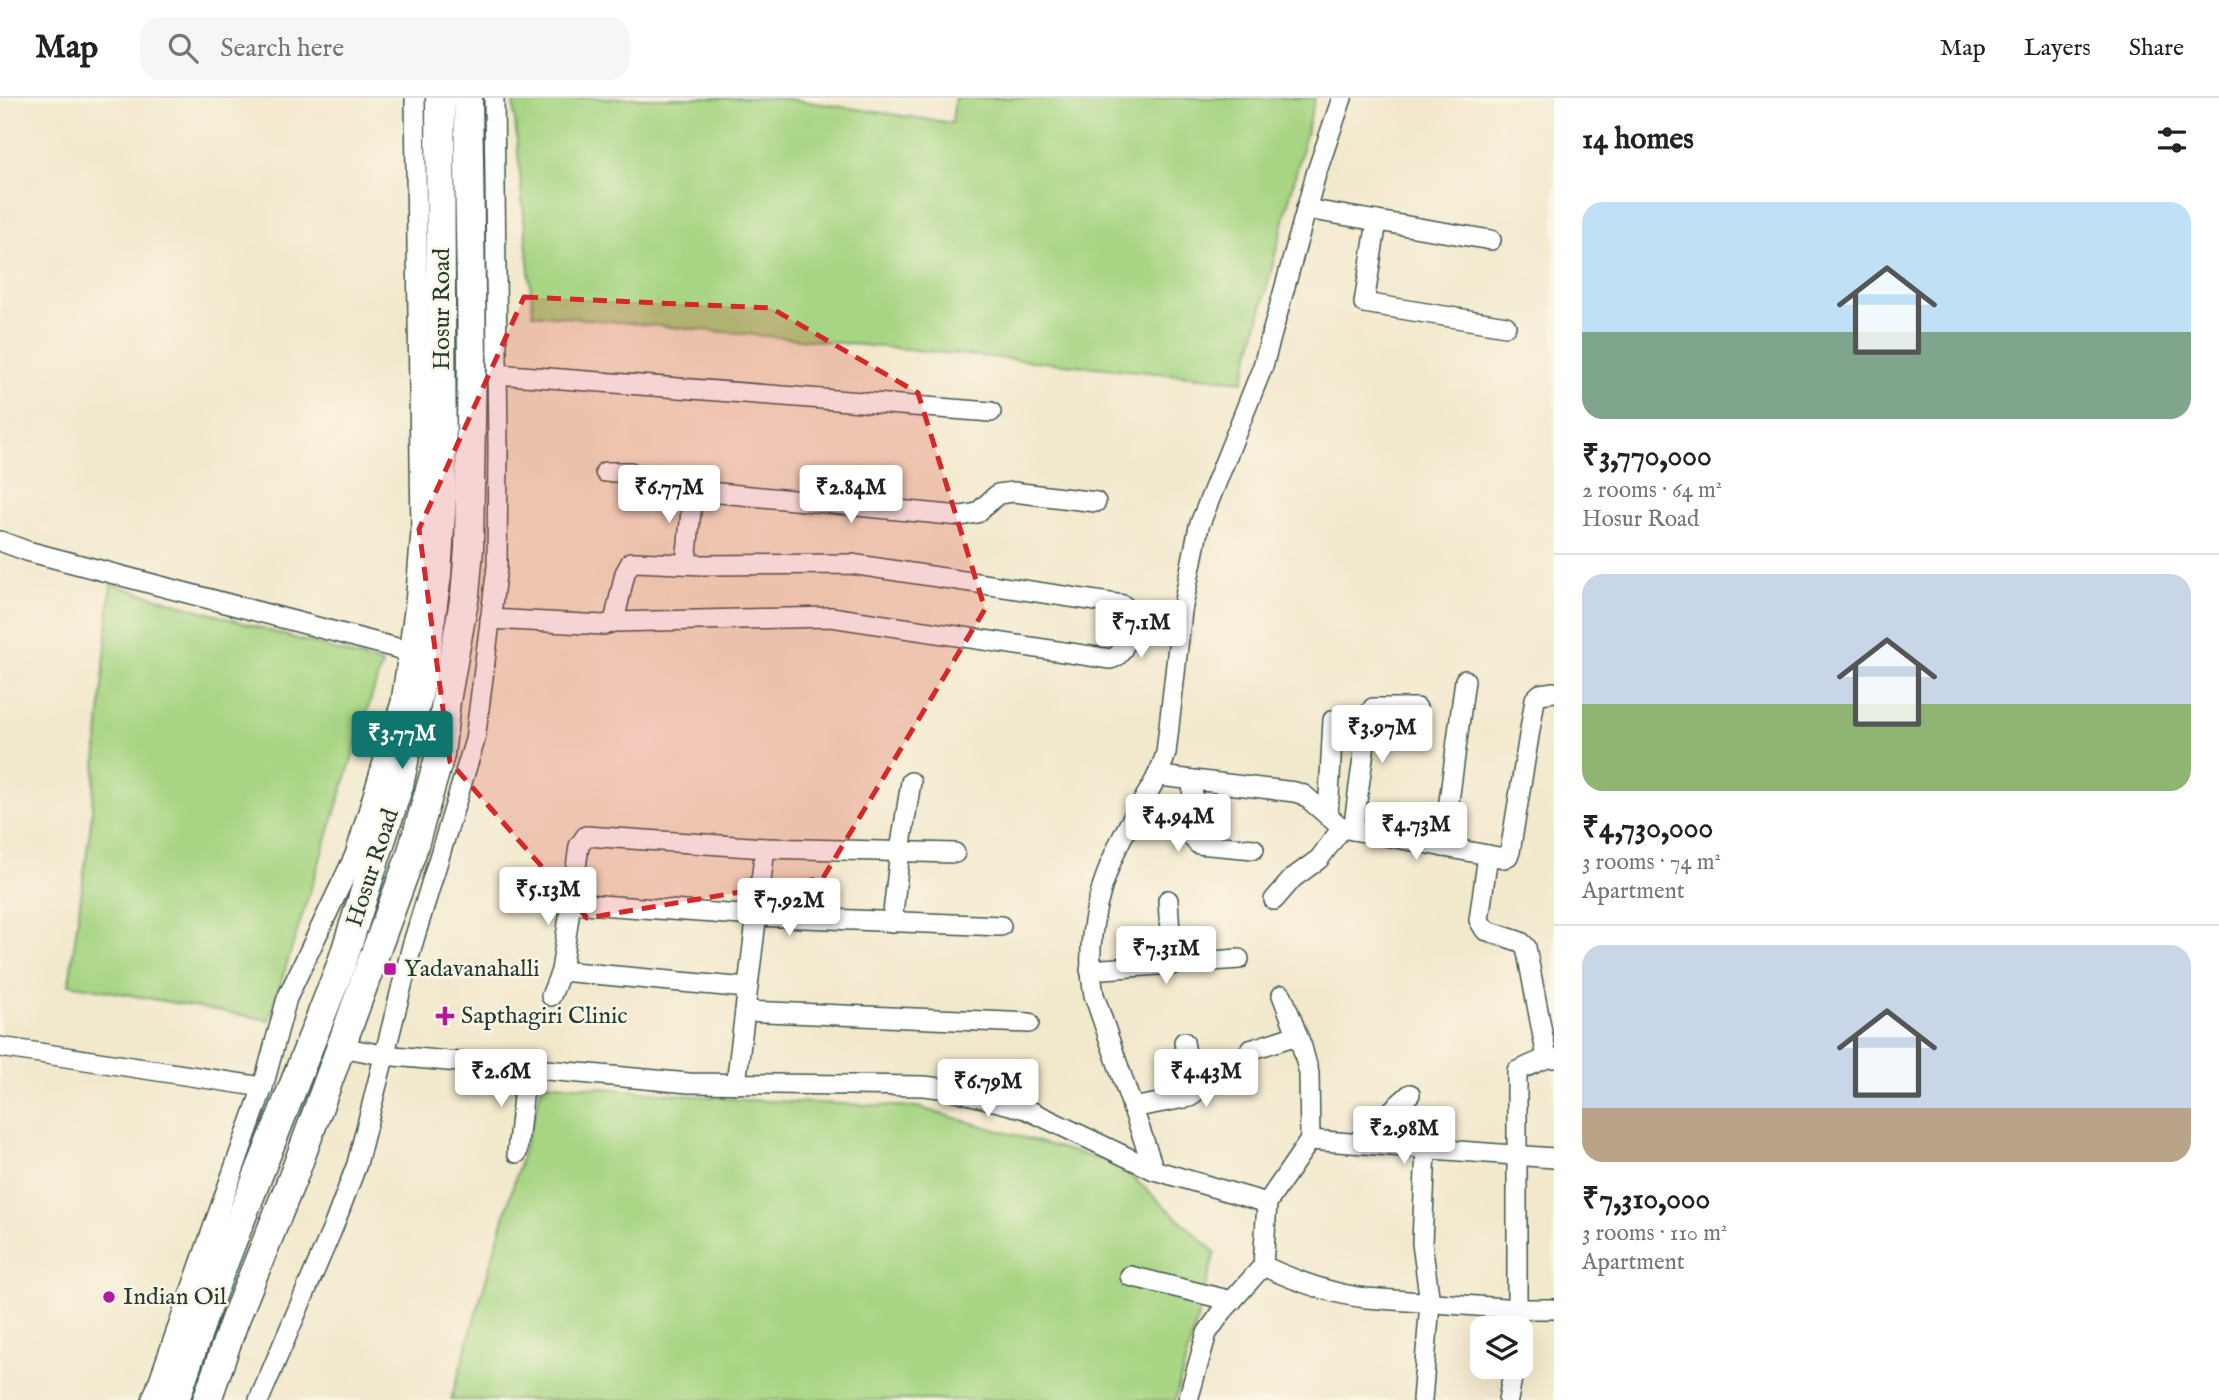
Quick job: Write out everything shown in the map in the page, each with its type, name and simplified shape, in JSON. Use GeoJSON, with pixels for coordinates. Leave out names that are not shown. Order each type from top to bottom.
{"type":"FeatureCollection","features":[{"type":"Feature","properties":{"kind":"highway","name":"Hosur Road"},"geometry":{"type":"LineString","coordinates":[[175,1400],[200,1296],[341,965],[400,785],[425,662],[438,575],[442,496],[432,446],[440,98]]}},
{"type":"Feature","properties":{"kind":"highway","name":"Hosur Road"},"geometry":{"type":"LineString","coordinates":[[207,1400],[234,1322],[295,1172],[411,855],[440,755],[446,701],[465,595],[469,549],[471,481],[468,98]]}},
{"type":"Feature","properties":{"kind":"street"},"geometry":{"type":"LineString","coordinates":[[152,1400],[200,1296],[287,998],[355,855],[401,702],[432,446],[415,98]]}},
{"type":"Feature","properties":{"kind":"street"},"geometry":{"type":"LineString","coordinates":[[259,1400],[332,1230],[356,1164],[412,946],[475,740],[497,567],[494,98]]}},
{"type":"Feature","properties":{"kind":"street"},"geometry":{"type":"LineString","coordinates":[[1154,1170],[1094,995],[1090,970],[1093,929],[1106,874],[1119,844],[1160,776],[1166,753],[1182,611],[1199,526],[1263,366],[1316,174],[1344,103]]}},
{"type":"Feature","properties":{"kind":"street"},"geometry":{"type":"LineString","coordinates":[[1306,209],[1491,240]]}},
{"type":"Feature","properties":{"kind":"street"},"geometry":{"type":"LineString","coordinates":[[1377,221],[1364,303],[1506,326]]}},
{"type":"Feature","properties":{"kind":"street"},"geometry":{"type":"LineString","coordinates":[[497,374],[991,412]]}},
{"type":"Feature","properties":{"kind":"street"},"geometry":{"type":"LineString","coordinates":[[605,472],[631,472],[646,486],[961,516],[977,513],[998,494],[1013,492],[1096,502]]}},
{"type":"Feature","properties":{"kind":"street"},"geometry":{"type":"LineString","coordinates":[[686,564],[693,489]]}},
{"type":"Feature","properties":{"kind":"street"},"geometry":{"type":"LineString","coordinates":[[0,541],[66,562],[408,651]]}},
{"type":"Feature","properties":{"kind":"street"},"geometry":{"type":"LineString","coordinates":[[490,619],[604,625],[614,622],[831,617],[1110,659],[1119,656],[1123,650],[1129,611],[1123,605],[851,564],[631,562],[625,573],[614,622]]}},
{"type":"Feature","properties":{"kind":"street"},"geometry":{"type":"LineString","coordinates":[[1443,847],[1465,680]]}},
{"type":"Feature","properties":{"kind":"street"},"geometry":{"type":"LineString","coordinates":[[1160,776],[1295,792],[1304,795],[1341,825],[1504,858],[1510,852],[1535,699],[1541,694],[1554,692]]}},
{"type":"Feature","properties":{"kind":"street"},"geometry":{"type":"LineString","coordinates":[[1273,900],[1293,878],[1319,859],[1341,825],[1373,708],[1417,708]]}},
{"type":"Feature","properties":{"kind":"street"},"geometry":{"type":"LineString","coordinates":[[1333,720],[1341,825]]}},
{"type":"Feature","properties":{"kind":"street"},"geometry":{"type":"LineString","coordinates":[[1193,780],[1191,836],[1194,841],[1198,844],[1254,849]]}},
{"type":"Feature","properties":{"kind":"street"},"geometry":{"type":"LineString","coordinates":[[892,922],[911,782]]}},
{"type":"Feature","properties":{"kind":"street"},"geometry":{"type":"LineString","coordinates":[[551,996],[561,971],[579,846],[586,836],[765,848],[955,853]]}},
{"type":"Feature","properties":{"kind":"street"},"geometry":{"type":"LineString","coordinates":[[736,1084],[765,848]]}},
{"type":"Feature","properties":{"kind":"street"},"geometry":{"type":"LineString","coordinates":[[1488,855],[1479,920],[1485,930],[1526,947],[1550,1058],[1517,1071],[1518,1316]]}},
{"type":"Feature","properties":{"kind":"street"},"geometry":{"type":"LineString","coordinates":[[1168,901],[1172,965]]}},
{"type":"Feature","properties":{"kind":"street"},"geometry":{"type":"LineString","coordinates":[[571,903],[755,916],[1001,926]]}},
{"type":"Feature","properties":{"kind":"street"},"geometry":{"type":"LineString","coordinates":[[1090,970],[1239,959]]}},
{"type":"Feature","properties":{"kind":"street"},"geometry":{"type":"LineString","coordinates":[[561,971],[747,988]]}},
{"type":"Feature","properties":{"kind":"street"},"geometry":{"type":"LineString","coordinates":[[1188,1400],[1207,1333],[1231,1301],[1263,1266],[1267,1203],[1310,1140],[1309,1073],[1282,995]]}},
{"type":"Feature","properties":{"kind":"street"},"geometry":{"type":"LineString","coordinates":[[745,1010],[1029,1023]]}},
{"type":"Feature","properties":{"kind":"street"},"geometry":{"type":"LineString","coordinates":[[1250,1050],[1297,1035]]}},
{"type":"Feature","properties":{"kind":"street"},"geometry":{"type":"LineString","coordinates":[[1132,1108],[1190,1097],[1193,1094],[1184,1042]]}},
{"type":"Feature","properties":{"kind":"street"},"geometry":{"type":"LineString","coordinates":[[0,1047],[263,1087]]}},
{"type":"Feature","properties":{"kind":"street"},"geometry":{"type":"LineString","coordinates":[[341,1047],[383,1055],[657,1081],[924,1086],[948,1089],[1026,1109],[1154,1170],[1267,1203]]}},
{"type":"Feature","properties":{"kind":"street"},"geometry":{"type":"LineString","coordinates":[[517,1153],[526,1069]]}},
{"type":"Feature","properties":{"kind":"street"},"geometry":{"type":"LineString","coordinates":[[1357,1142],[1410,1094]]}},
{"type":"Feature","properties":{"kind":"street"},"geometry":{"type":"LineString","coordinates":[[1310,1140],[1554,1158]]}},
{"type":"Feature","properties":{"kind":"street"},"geometry":{"type":"LineString","coordinates":[[1422,1400],[1430,1303],[1422,1242],[1426,1147]]}},
{"type":"Feature","properties":{"kind":"street"},"geometry":{"type":"LineString","coordinates":[[1263,1266],[1296,1280],[1345,1295],[1430,1303],[1506,1316]]}},
{"type":"Feature","properties":{"kind":"street"},"geometry":{"type":"LineString","coordinates":[[1130,1276],[1231,1301]]}},
{"type":"Feature","properties":{"kind":"street"},"geometry":{"type":"LineString","coordinates":[[1526,1316],[1554,1309]]}},
{"type":"Feature","properties":{"kind":"street"},"geometry":{"type":"LineString","coordinates":[[1508,1400],[1512,1379]]}},
{"type":"Feature","properties":{"kind":"highlighted area"},"geometry":{"type":"Polygon","coordinates":[[[524,297],[771,308],[918,393],[985,609],[823,878],[587,918],[450,762],[419,529],[524,297]]]}},
{"type":"Feature","properties":{"kind":"green space"},"geometry":{"type":"Polygon","coordinates":[[[513,98],[781,98],[952,123],[955,98],[1315,98],[1243,381],[533,314],[513,98]]]}},
{"type":"Feature","properties":{"kind":"green space"},"geometry":{"type":"Polygon","coordinates":[[[111,584],[382,664],[269,1020],[69,984],[91,823],[111,584]]]}},
{"type":"Feature","properties":{"kind":"green space"},"geometry":{"type":"Polygon","coordinates":[[[543,1083],[744,1100],[917,1107],[1119,1165],[1215,1252],[1175,1400],[451,1400],[543,1083]]]}},
{"type":"Feature","properties":{"kind":"place","name":"Yadavanahalli"},"geometry":{"type":"Point","coordinates":[390,969]}},
{"type":"Feature","properties":{"kind":"place","name":"Sapthagiri Clinic"},"geometry":{"type":"Point","coordinates":[445,1016]}},
{"type":"Feature","properties":{"kind":"place","name":"Indian Oil"},"geometry":{"type":"Point","coordinates":[109,1297]}}]}
